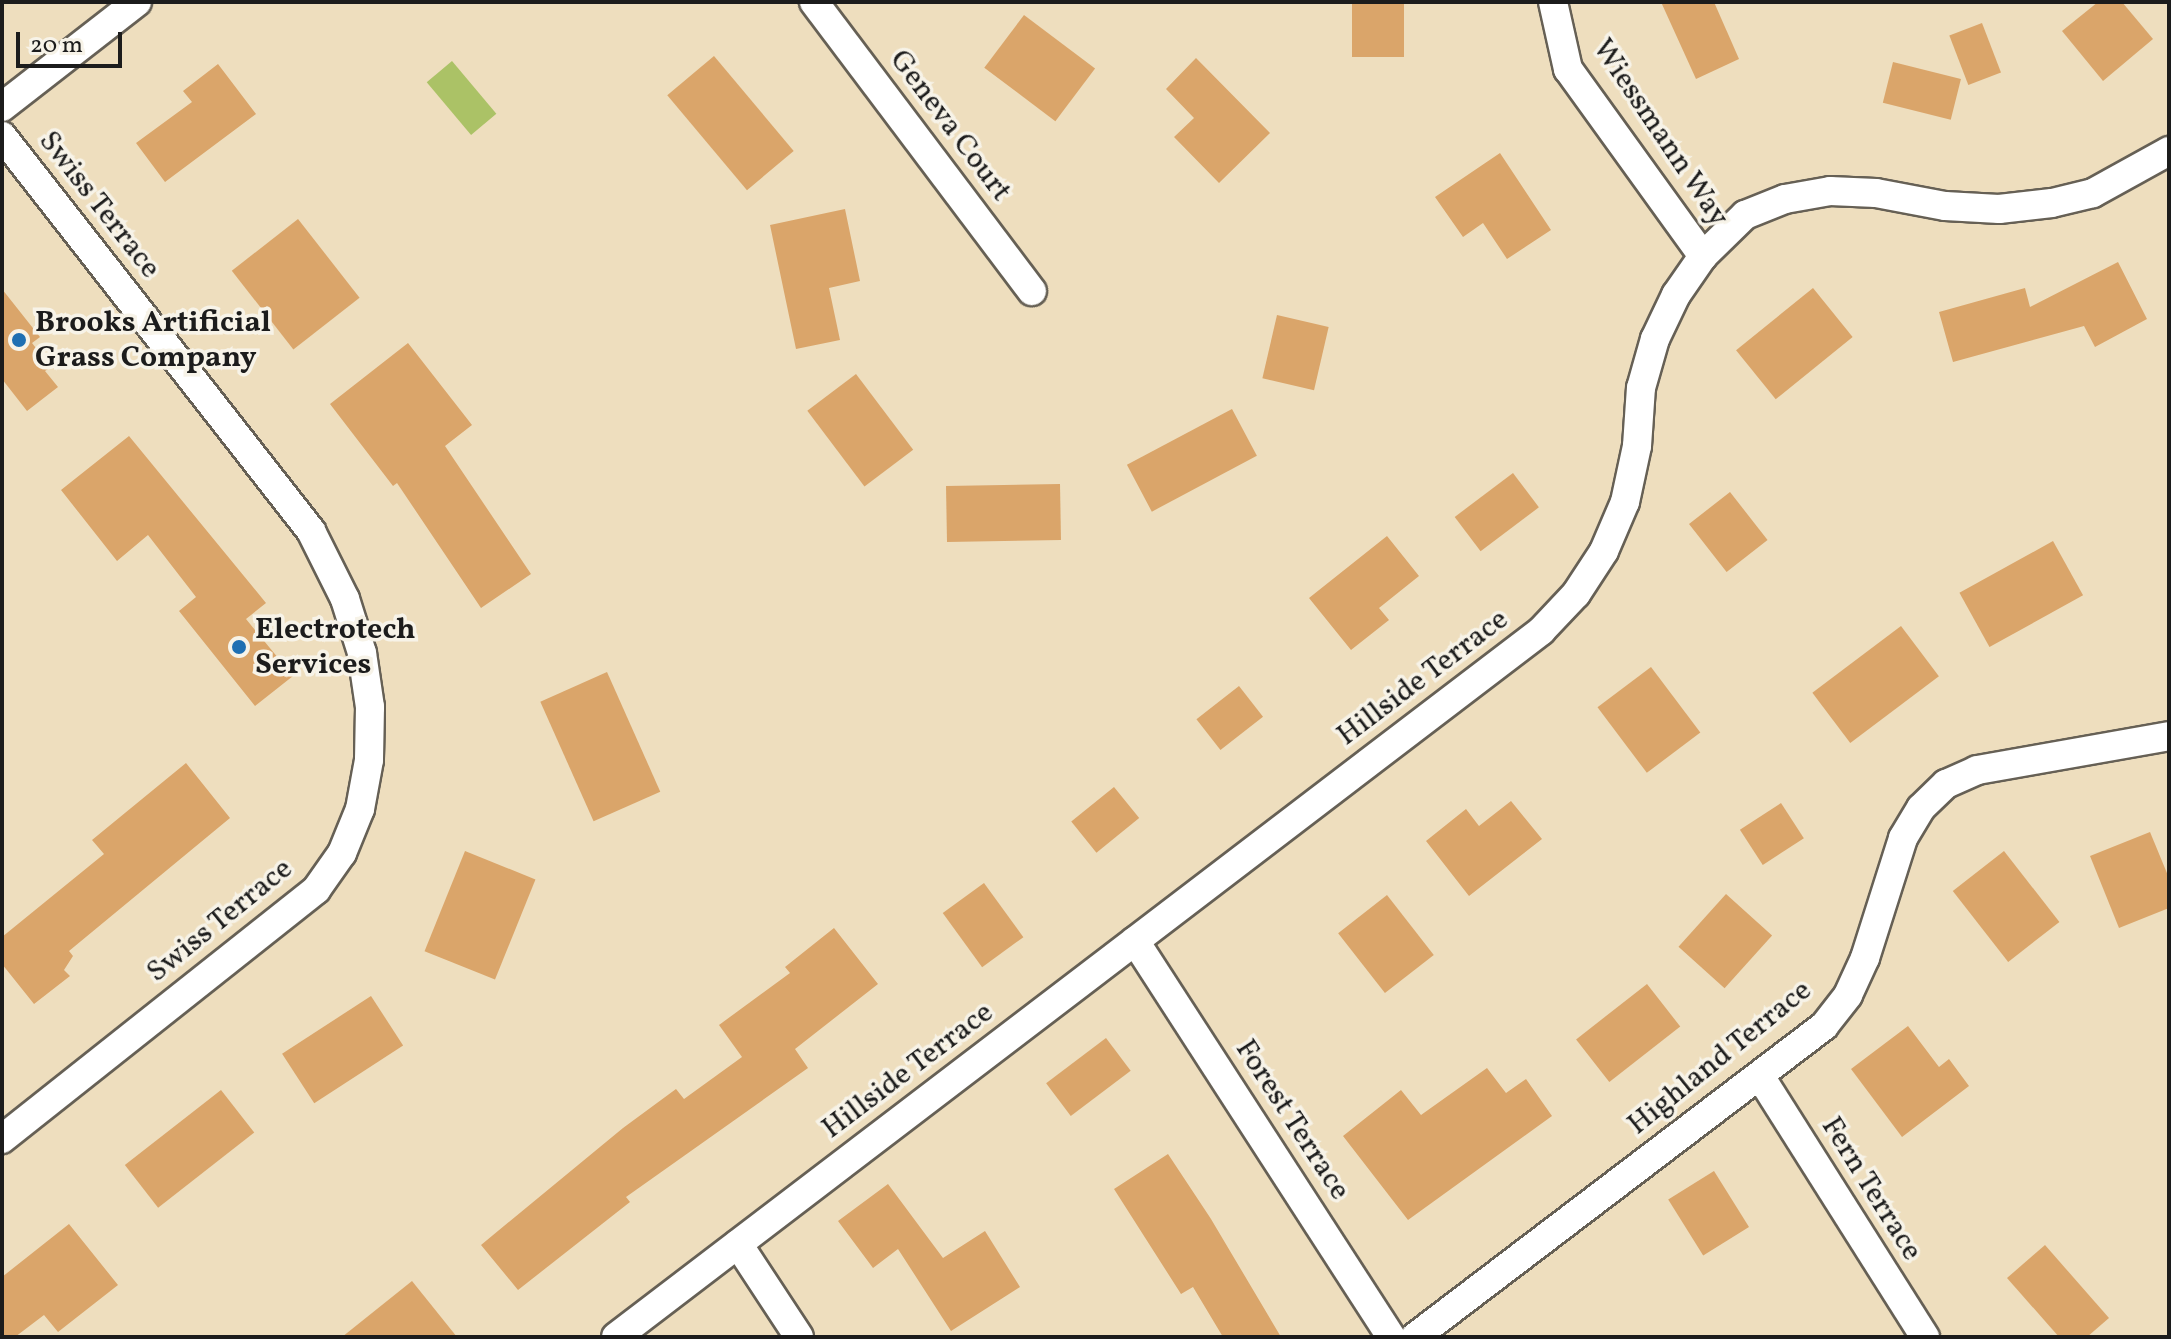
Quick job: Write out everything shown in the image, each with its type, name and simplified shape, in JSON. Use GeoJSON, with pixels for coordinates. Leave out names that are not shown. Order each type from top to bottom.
{"type":"FeatureCollection","features":[{"type":"Feature","properties":{"kind":"street"},"geometry":{"type":"LineString","coordinates":[[2,107],[137,2]]}},
{"type":"Feature","properties":{"kind":"street","name":"Geneva Court"},"geometry":{"type":"LineString","coordinates":[[814,2],[1032,291]]}},
{"type":"Feature","properties":{"kind":"street","name":"Wiessmann Way"},"geometry":{"type":"LineString","coordinates":[[1553,2],[1568,69],[1703,256]]}},
{"type":"Feature","properties":{"kind":"street","name":"Swiss Terrace"},"geometry":{"type":"LineString","coordinates":[[2,136],[311,531],[345,599],[362,653],[370,707],[369,760],[360,809],[342,853],[316,890],[2,1139]]}},
{"type":"Feature","properties":{"kind":"street","name":"Hillside Terrace"},"geometry":{"type":"LineString","coordinates":[[616,1337],[1541,631],[1576,594],[1604,551],[1625,502],[1637,446],[1641,388],[1655,339],[1676,295],[1703,256],[1745,215],[1785,199],[1830,191],[1876,193],[1945,206],[1999,209],[2052,203],[2093,193],[2169,151]]}},
{"type":"Feature","properties":{"kind":"street","name":"Highland Terrace"},"geometry":{"type":"LineString","coordinates":[[1415,1337],[1824,1026],[1848,995],[1903,838],[1921,808],[1946,784],[1977,770],[2169,736]]}},
{"type":"Feature","properties":{"kind":"street","name":"Forest Terrace"},"geometry":{"type":"LineString","coordinates":[[1135,941],[1391,1337]]}},
{"type":"Feature","properties":{"kind":"street","name":"Fern Terrace"},"geometry":{"type":"LineString","coordinates":[[1760,1076],[1925,1337]]}},
{"type":"Feature","properties":{"kind":"street"},"geometry":{"type":"LineString","coordinates":[[738,1244],[799,1337]]}},
{"type":"Feature","properties":{"kind":"green space"},"geometry":{"type":"Polygon","coordinates":[[[452,61],[496,114],[471,135],[427,82],[452,61]]]}},
{"type":"Feature","properties":{"kind":"building"},"geometry":{"type":"Polygon","coordinates":[[[1352,2],[1404,2],[1404,57],[1352,57],[1352,2]]]}},
{"type":"Feature","properties":{"kind":"building"},"geometry":{"type":"Polygon","coordinates":[[[1661,2],[1714,2],[1739,59],[1696,79],[1661,2]]]}},
{"type":"Feature","properties":{"kind":"building"},"geometry":{"type":"Polygon","coordinates":[[[2098,2],[2122,2],[2153,39],[2103,81],[2062,31],[2098,2]]]}},
{"type":"Feature","properties":{"kind":"building"},"geometry":{"type":"Polygon","coordinates":[[[1024,15],[1095,69],[1055,121],[984,68],[1024,15]]]}},
{"type":"Feature","properties":{"kind":"building"},"geometry":{"type":"Polygon","coordinates":[[[1982,23],[2001,72],[1968,85],[1949,36],[1982,23]]]}},
{"type":"Feature","properties":{"kind":"building"},"geometry":{"type":"Polygon","coordinates":[[[714,56],[794,151],[747,190],[667,95],[714,56]]]}},
{"type":"Feature","properties":{"kind":"building"},"geometry":{"type":"Polygon","coordinates":[[[1196,58],[1270,133],[1219,183],[1174,137],[1194,118],[1166,89],[1196,58]]]}},
{"type":"Feature","properties":{"kind":"building"},"geometry":{"type":"Polygon","coordinates":[[[1893,62],[1961,79],[1951,120],[1883,103],[1893,62]]]}},
{"type":"Feature","properties":{"kind":"building"},"geometry":{"type":"Polygon","coordinates":[[[218,64],[256,114],[165,182],[136,143],[192,102],[183,91],[218,64]]]}},
{"type":"Feature","properties":{"kind":"building"},"geometry":{"type":"Polygon","coordinates":[[[1500,153],[1551,230],[1507,259],[1483,223],[1463,237],[1435,197],[1500,153]]]}},
{"type":"Feature","properties":{"kind":"building"},"geometry":{"type":"Polygon","coordinates":[[[845,209],[860,281],[829,288],[840,340],[796,349],[770,225],[845,209]]]}},
{"type":"Feature","properties":{"kind":"building"},"geometry":{"type":"Polygon","coordinates":[[[298,219],[360,298],[293,350],[232,271],[298,219]]]}},
{"type":"Feature","properties":{"kind":"building"},"geometry":{"type":"Polygon","coordinates":[[[2118,262],[2147,319],[2095,347],[2084,326],[1953,362],[1939,312],[2025,288],[2030,307],[2118,262]]]}},
{"type":"Feature","properties":{"kind":"building"},"geometry":{"type":"Polygon","coordinates":[[[1813,288],[1853,337],[1776,399],[1736,350],[1813,288]]]}},
{"type":"Feature","properties":{"kind":"building","name":"Brooks Artificial Grass Company"},"geometry":{"type":"Polygon","coordinates":[[[2,289],[40,337],[32,343],[51,367],[45,371],[58,387],[27,411],[2,379],[2,289]]]}},
{"type":"Feature","properties":{"kind":"building"},"geometry":{"type":"Polygon","coordinates":[[[1277,315],[1329,327],[1314,390],[1262,378],[1277,315]]]}},
{"type":"Feature","properties":{"kind":"building"},"geometry":{"type":"Polygon","coordinates":[[[408,343],[472,425],[445,446],[531,574],[481,608],[397,483],[393,486],[330,404],[408,343]]]}},
{"type":"Feature","properties":{"kind":"building"},"geometry":{"type":"Polygon","coordinates":[[[856,374],[913,450],[864,487],[807,411],[856,374]]]}},
{"type":"Feature","properties":{"kind":"building"},"geometry":{"type":"Polygon","coordinates":[[[1232,409],[1257,456],[1152,512],[1127,465],[1232,409]]]}},
{"type":"Feature","properties":{"kind":"building"},"geometry":{"type":"Polygon","coordinates":[[[129,436],[266,603],[246,619],[293,676],[255,706],[179,611],[196,597],[148,535],[117,561],[61,490],[129,436]]]}},
{"type":"Feature","properties":{"kind":"building"},"geometry":{"type":"Polygon","coordinates":[[[1513,473],[1539,507],[1481,551],[1455,517],[1513,473]]]}},
{"type":"Feature","properties":{"kind":"building"},"geometry":{"type":"Polygon","coordinates":[[[1060,484],[1061,540],[947,542],[946,486],[1060,484]]]}},
{"type":"Feature","properties":{"kind":"building"},"geometry":{"type":"Polygon","coordinates":[[[1730,492],[1768,540],[1727,572],[1689,524],[1730,492]]]}},
{"type":"Feature","properties":{"kind":"building"},"geometry":{"type":"Polygon","coordinates":[[[1387,536],[1419,576],[1379,608],[1389,620],[1351,650],[1309,598],[1387,536]]]}},
{"type":"Feature","properties":{"kind":"building"},"geometry":{"type":"Polygon","coordinates":[[[2053,541],[2083,595],[1989,647],[1959,593],[2053,541]]]}},
{"type":"Feature","properties":{"kind":"building"},"geometry":{"type":"Polygon","coordinates":[[[1901,626],[1939,676],[1850,743],[1812,693],[1901,626]]]}},
{"type":"Feature","properties":{"kind":"building"},"geometry":{"type":"Polygon","coordinates":[[[1651,667],[1700,732],[1647,773],[1597,707],[1651,667]]]}},
{"type":"Feature","properties":{"kind":"building"},"geometry":{"type":"Polygon","coordinates":[[[607,672],[660,792],[594,821],[540,702],[607,672]]]}},
{"type":"Feature","properties":{"kind":"building"},"geometry":{"type":"Polygon","coordinates":[[[1239,686],[1263,717],[1220,750],[1196,719],[1239,686]]]}},
{"type":"Feature","properties":{"kind":"building"},"geometry":{"type":"Polygon","coordinates":[[[186,763],[230,818],[69,951],[73,956],[64,970],[70,976],[34,1004],[2,964],[2,937],[104,854],[92,840],[186,763]]]}},
{"type":"Feature","properties":{"kind":"building"},"geometry":{"type":"Polygon","coordinates":[[[1114,787],[1139,818],[1096,853],[1071,822],[1114,787]]]}},
{"type":"Feature","properties":{"kind":"building"},"geometry":{"type":"Polygon","coordinates":[[[1511,801],[1542,839],[1469,896],[1426,841],[1466,809],[1479,826],[1511,801]]]}},
{"type":"Feature","properties":{"kind":"building"},"geometry":{"type":"Polygon","coordinates":[[[1781,803],[1804,838],[1763,865],[1740,830],[1781,803]]]}},
{"type":"Feature","properties":{"kind":"building"},"geometry":{"type":"Polygon","coordinates":[[[2150,832],[2169,878],[2169,908],[2119,928],[2090,856],[2150,832]]]}},
{"type":"Feature","properties":{"kind":"building"},"geometry":{"type":"Polygon","coordinates":[[[465,851],[535,879],[495,980],[425,951],[465,851]]]}},
{"type":"Feature","properties":{"kind":"building"},"geometry":{"type":"Polygon","coordinates":[[[2004,851],[2059,922],[2008,962],[1953,891],[2004,851]]]}},
{"type":"Feature","properties":{"kind":"building"},"geometry":{"type":"Polygon","coordinates":[[[984,883],[1023,937],[982,967],[943,913],[984,883]]]}},
{"type":"Feature","properties":{"kind":"building"},"geometry":{"type":"Polygon","coordinates":[[[1726,894],[1772,935],[1725,988],[1678,947],[1726,894]]]}},
{"type":"Feature","properties":{"kind":"building"},"geometry":{"type":"Polygon","coordinates":[[[1387,895],[1434,955],[1385,993],[1338,933],[1387,895]]]}},
{"type":"Feature","properties":{"kind":"building"},"geometry":{"type":"Polygon","coordinates":[[[834,928],[878,984],[795,1049],[808,1068],[626,1197],[630,1202],[518,1290],[481,1245],[623,1128],[676,1089],[684,1099],[742,1057],[719,1025],[790,973],[785,967],[834,928]]]}},
{"type":"Feature","properties":{"kind":"building"},"geometry":{"type":"Polygon","coordinates":[[[1647,984],[1680,1027],[1609,1082],[1576,1039],[1647,984]]]}},
{"type":"Feature","properties":{"kind":"building"},"geometry":{"type":"Polygon","coordinates":[[[371,996],[403,1045],[314,1103],[282,1054],[371,996]]]}},
{"type":"Feature","properties":{"kind":"building"},"geometry":{"type":"Polygon","coordinates":[[[1908,1026],[1939,1067],[1949,1059],[1969,1086],[1902,1137],[1851,1069],[1908,1026]]]}},
{"type":"Feature","properties":{"kind":"building"},"geometry":{"type":"Polygon","coordinates":[[[1106,1038],[1131,1071],[1071,1116],[1046,1083],[1106,1038]]]}},
{"type":"Feature","properties":{"kind":"building"},"geometry":{"type":"Polygon","coordinates":[[[1487,1068],[1506,1093],[1526,1079],[1552,1116],[1408,1220],[1343,1136],[1401,1090],[1421,1115],[1487,1068]]]}},
{"type":"Feature","properties":{"kind":"building"},"geometry":{"type":"Polygon","coordinates":[[[221,1090],[254,1133],[158,1208],[125,1165],[221,1090]]]}},
{"type":"Feature","properties":{"kind":"building"},"geometry":{"type":"Polygon","coordinates":[[[1168,1154],[1211,1219],[1281,1337],[1223,1337],[1193,1287],[1181,1294],[1114,1189],[1168,1154]]]}},
{"type":"Feature","properties":{"kind":"building"},"geometry":{"type":"Polygon","coordinates":[[[1714,1171],[1749,1227],[1703,1256],[1668,1200],[1714,1171]]]}},
{"type":"Feature","properties":{"kind":"building"},"geometry":{"type":"Polygon","coordinates":[[[888,1184],[943,1258],[985,1231],[1020,1287],[951,1331],[898,1249],[873,1268],[838,1221],[888,1184]]]}},
{"type":"Feature","properties":{"kind":"building"},"geometry":{"type":"Polygon","coordinates":[[[69,1224],[118,1285],[58,1332],[44,1315],[15,1337],[2,1337],[2,1277],[69,1224]]]}},
{"type":"Feature","properties":{"kind":"building"},"geometry":{"type":"Polygon","coordinates":[[[2045,1245],[2109,1318],[2087,1337],[2059,1337],[2007,1278],[2045,1245]]]}},
{"type":"Feature","properties":{"kind":"building"},"geometry":{"type":"Polygon","coordinates":[[[412,1281],[457,1337],[342,1337],[412,1281]]]}},
{"type":"Feature","properties":{"kind":"place","name":"Brooks Artificial Grass Company"},"geometry":{"type":"Point","coordinates":[19,340]}},
{"type":"Feature","properties":{"kind":"place","name":"Electrotech Services"},"geometry":{"type":"Point","coordinates":[239,647]}}]}
